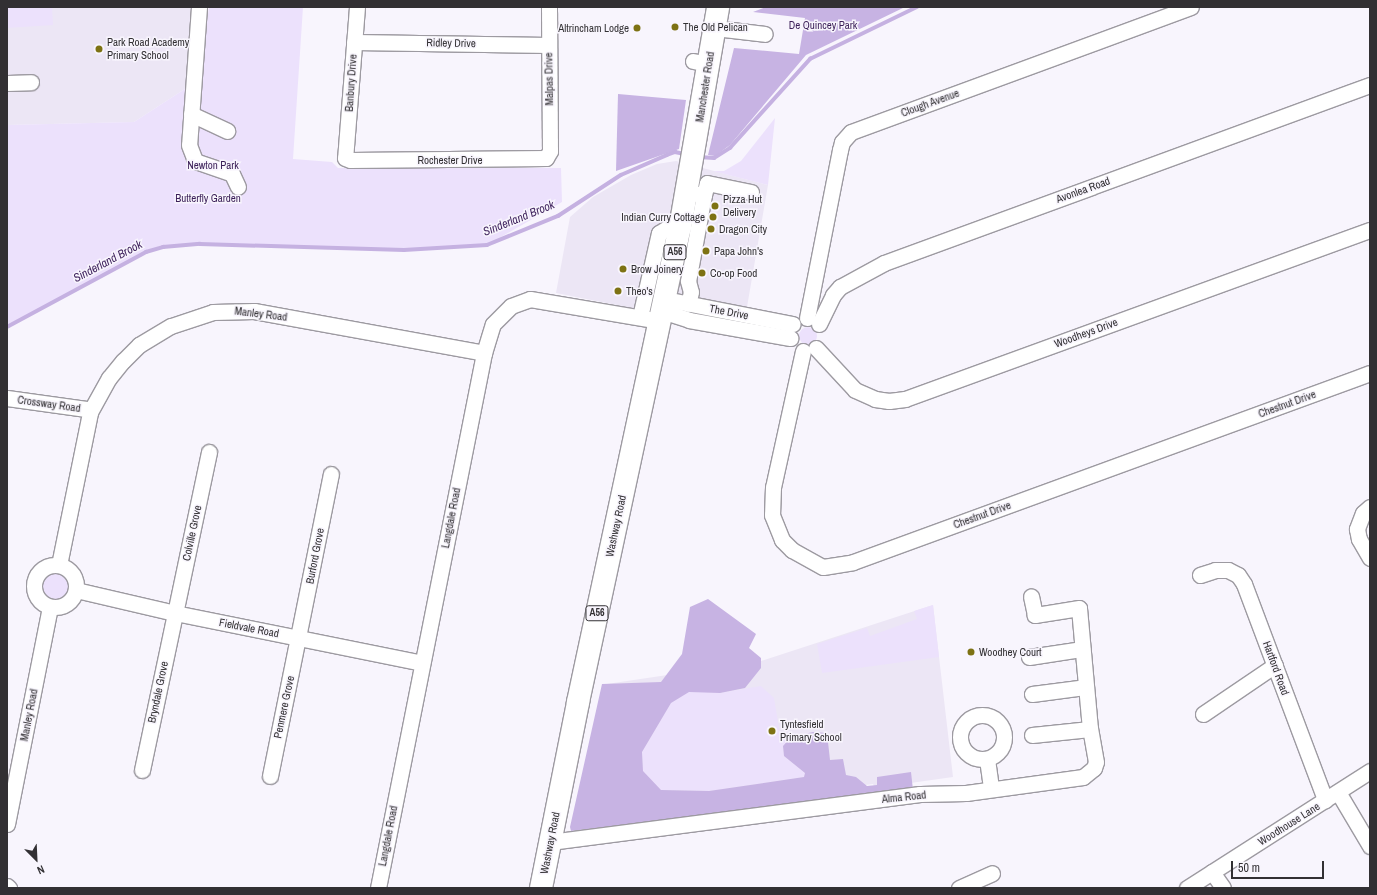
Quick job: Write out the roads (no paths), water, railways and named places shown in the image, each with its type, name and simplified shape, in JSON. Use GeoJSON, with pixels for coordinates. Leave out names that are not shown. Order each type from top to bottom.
{"type":"FeatureCollection","features":[{"type":"Feature","properties":{"kind":"highway","name":"Manchester Road"},"geometry":{"type":"LineString","coordinates":[[694,154],[701,63],[717,17]]}},
{"type":"Feature","properties":{"kind":"highway","name":"Washway Road"},"geometry":{"type":"LineString","coordinates":[[541,888],[657,317],[680,228],[695,194],[694,154]]}},
{"type":"Feature","properties":{"kind":"street"},"geometry":{"type":"LineString","coordinates":[[199,7],[188,138],[195,161],[232,174],[238,187]]}},
{"type":"Feature","properties":{"kind":"street","name":"Banbury Drive"},"geometry":{"type":"LineString","coordinates":[[346,158],[357,7]]}},
{"type":"Feature","properties":{"kind":"street","name":"Malpas Drive"},"geometry":{"type":"LineString","coordinates":[[549,7],[550,151]]}},
{"type":"Feature","properties":{"kind":"street","name":"Clough Avenue"},"geometry":{"type":"LineString","coordinates":[[810,349],[823,336],[813,321],[840,150],[842,142],[851,132],[1191,7]]}},
{"type":"Feature","properties":{"kind":"street"},"geometry":{"type":"LineString","coordinates":[[717,17],[766,34]]}},
{"type":"Feature","properties":{"kind":"street","name":"Ridley Drive"},"geometry":{"type":"LineString","coordinates":[[354,42],[549,45]]}},
{"type":"Feature","properties":{"kind":"street"},"geometry":{"type":"LineString","coordinates":[[7,83],[31,82]]}},
{"type":"Feature","properties":{"kind":"street","name":"Avonlea Road"},"geometry":{"type":"LineString","coordinates":[[813,321],[840,287],[884,263],[1370,85]]}},
{"type":"Feature","properties":{"kind":"street"},"geometry":{"type":"LineString","coordinates":[[191,114],[227,131]]}},
{"type":"Feature","properties":{"kind":"street","name":"Rochester Drive"},"geometry":{"type":"LineString","coordinates":[[346,158],[536,160],[546,158],[550,151]]}},
{"type":"Feature","properties":{"kind":"street"},"geometry":{"type":"LineString","coordinates":[[688,304],[691,292],[688,281],[695,194],[707,183],[751,192]]}},
{"type":"Feature","properties":{"kind":"street"},"geometry":{"type":"LineString","coordinates":[[680,228],[670,226],[659,233],[657,317],[668,328],[689,320]]}},
{"type":"Feature","properties":{"kind":"street","name":"Woodheys Drive"},"geometry":{"type":"LineString","coordinates":[[791,331],[794,347],[810,349],[855,390],[875,399],[889,401],[905,398],[1370,230]]}},
{"type":"Feature","properties":{"kind":"street","name":"Langdale Road"},"geometry":{"type":"LineString","coordinates":[[378,888],[484,353],[493,324],[501,314],[521,301],[539,300],[657,317]]}},
{"type":"Feature","properties":{"kind":"street","name":"The Drive"},"geometry":{"type":"LineString","coordinates":[[657,317],[688,304],[791,331]]}},
{"type":"Feature","properties":{"kind":"street","name":"Manley Road"},"geometry":{"type":"LineString","coordinates":[[59,565],[90,412],[109,378],[139,345],[170,326],[213,312],[254,311],[484,353]]}},
{"type":"Feature","properties":{"kind":"street","name":"The Drive"},"geometry":{"type":"LineString","coordinates":[[657,317],[791,331]]}},
{"type":"Feature","properties":{"kind":"street"},"geometry":{"type":"LineString","coordinates":[[791,331],[813,321]]}},
{"type":"Feature","properties":{"kind":"street","name":"Chestnut Drive"},"geometry":{"type":"LineString","coordinates":[[810,349],[773,487],[772,515],[782,540],[792,550],[823,567],[853,562],[1370,373]]}},
{"type":"Feature","properties":{"kind":"street","name":"Crossway Road"},"geometry":{"type":"LineString","coordinates":[[7,398],[86,409],[90,412]]}},
{"type":"Feature","properties":{"kind":"street","name":"Colville Grove"},"geometry":{"type":"LineString","coordinates":[[175,613],[209,452]]}},
{"type":"Feature","properties":{"kind":"street","name":"Burford Grove"},"geometry":{"type":"LineString","coordinates":[[298,638],[331,474]]}},
{"type":"Feature","properties":{"kind":"street"},"geometry":{"type":"LineString","coordinates":[[1370,507],[1363,513],[1357,529],[1359,539],[1370,558]]}},
{"type":"Feature","properties":{"kind":"street"},"geometry":{"type":"LineString","coordinates":[[59,565],[70,572],[76,590],[74,596],[64,605],[50,607],[38,599],[34,585],[35,578],[45,567],[59,565]]}},
{"type":"Feature","properties":{"kind":"street","name":"Hartford Road"},"geometry":{"type":"LineString","coordinates":[[1200,575],[1215,570],[1228,570],[1238,575],[1244,584],[1275,665],[1332,796],[1370,846]]}},
{"type":"Feature","properties":{"kind":"street","name":"Fieldvale Road"},"geometry":{"type":"LineString","coordinates":[[76,590],[175,613],[422,663]]}},
{"type":"Feature","properties":{"kind":"street","name":"Alma Road"},"geometry":{"type":"LineString","coordinates":[[550,842],[920,794],[991,789],[1066,781],[1090,774],[1096,762],[1090,729],[1085,686],[1079,608],[1035,615],[1031,596]]}},
{"type":"Feature","properties":{"kind":"street","name":"Manley Road"},"geometry":{"type":"LineString","coordinates":[[7,824],[50,607]]}},
{"type":"Feature","properties":{"kind":"street","name":"Bryndale Grove"},"geometry":{"type":"LineString","coordinates":[[142,770],[175,613]]}},
{"type":"Feature","properties":{"kind":"street","name":"Penmere Grove"},"geometry":{"type":"LineString","coordinates":[[270,776],[298,638]]}},
{"type":"Feature","properties":{"kind":"street"},"geometry":{"type":"LineString","coordinates":[[1029,657],[1082,649]]}},
{"type":"Feature","properties":{"kind":"street"},"geometry":{"type":"LineString","coordinates":[[1203,714],[1275,665]]}},
{"type":"Feature","properties":{"kind":"street"},"geometry":{"type":"LineString","coordinates":[[1032,694],[1085,686]]}},
{"type":"Feature","properties":{"kind":"street"},"geometry":{"type":"LineString","coordinates":[[1032,735],[1090,729]]}},
{"type":"Feature","properties":{"kind":"street"},"geometry":{"type":"LineString","coordinates":[[987,759],[991,789]]}},
{"type":"Feature","properties":{"kind":"street","name":"Woodhouse Lane"},"geometry":{"type":"LineString","coordinates":[[1187,888],[1370,771]]}},
{"type":"Feature","properties":{"kind":"street"},"geometry":{"type":"LineString","coordinates":[[1212,872],[1223,888]]}},
{"type":"Feature","properties":{"kind":"street"},"geometry":{"type":"LineString","coordinates":[[959,888],[992,873]]}},
{"type":"Feature","properties":{"kind":"waterway","name":"Sinderland Brook"},"geometry":{"type":"LineString","coordinates":[[699,157],[714,158],[730,148],[810,59],[917,7]]}},
{"type":"Feature","properties":{"kind":"waterway","name":"Sinderland Brook"},"geometry":{"type":"LineString","coordinates":[[7,327],[146,252],[163,247],[200,244],[404,250],[487,245],[558,216],[621,175],[675,152],[685,154]]}},
{"type":"Feature","properties":{"kind":"place","name":"The Old Pelican"},"geometry":{"type":"Point","coordinates":[675,27]}},
{"type":"Feature","properties":{"kind":"place","name":"Altrincham Lodge"},"geometry":{"type":"Point","coordinates":[637,28]}},
{"type":"Feature","properties":{"kind":"place","name":"Park Road Academy Primary School"},"geometry":{"type":"Point","coordinates":[99,49]}},
{"type":"Feature","properties":{"kind":"place","name":"Pizza Hut Delivery"},"geometry":{"type":"Point","coordinates":[715,206]}},
{"type":"Feature","properties":{"kind":"place","name":"Indian Curry Cottage"},"geometry":{"type":"Point","coordinates":[713,217]}},
{"type":"Feature","properties":{"kind":"place","name":"Dragon City"},"geometry":{"type":"Point","coordinates":[711,229]}},
{"type":"Feature","properties":{"kind":"place","name":"Papa John's"},"geometry":{"type":"Point","coordinates":[706,251]}},
{"type":"Feature","properties":{"kind":"place","name":"Brow Joinery"},"geometry":{"type":"Point","coordinates":[623,269]}},
{"type":"Feature","properties":{"kind":"place","name":"Co-op Food"},"geometry":{"type":"Point","coordinates":[702,273]}},
{"type":"Feature","properties":{"kind":"place","name":"Theo's"},"geometry":{"type":"Point","coordinates":[618,291]}},
{"type":"Feature","properties":{"kind":"place","name":"Woodhey Court"},"geometry":{"type":"Point","coordinates":[971,652]}},
{"type":"Feature","properties":{"kind":"place","name":"Tyntesfield Primary School"},"geometry":{"type":"Point","coordinates":[772,731]}},
{"type":"Feature","properties":{"kind":"park label","name":"De Quincey Park"},"geometry":{"type":"Point","coordinates":[823,25]}},
{"type":"Feature","properties":{"kind":"park label","name":"Newton Park"},"geometry":{"type":"Point","coordinates":[213,165]}},
{"type":"Feature","properties":{"kind":"park label","name":"Butterfly Garden"},"geometry":{"type":"Point","coordinates":[208,198]}}]}
